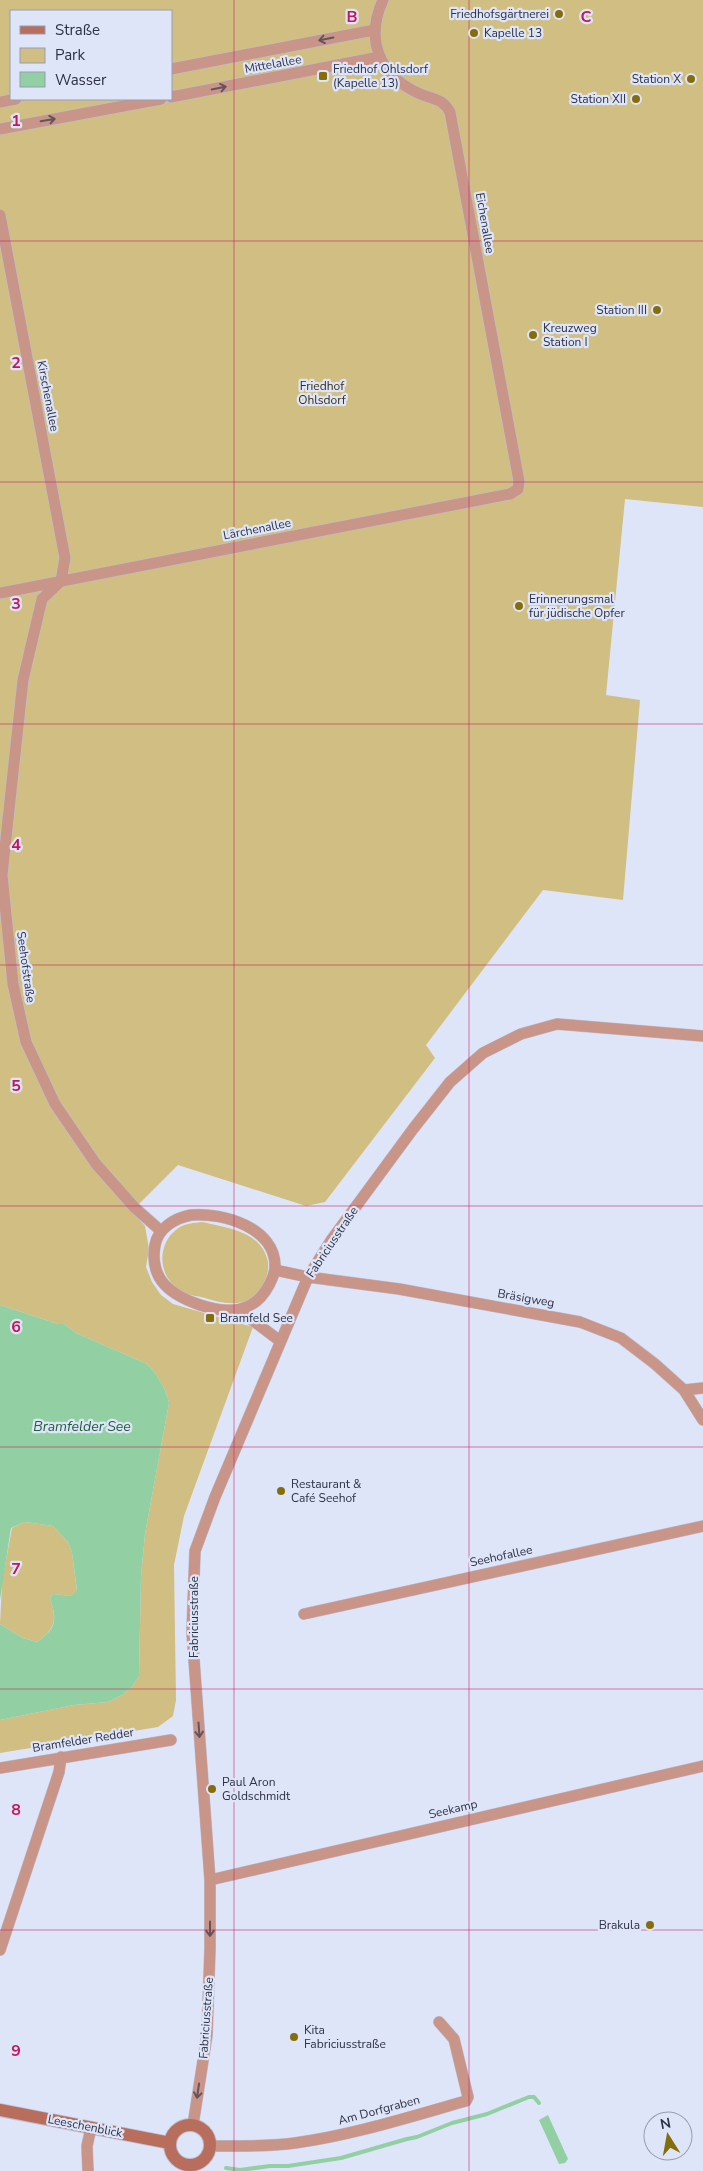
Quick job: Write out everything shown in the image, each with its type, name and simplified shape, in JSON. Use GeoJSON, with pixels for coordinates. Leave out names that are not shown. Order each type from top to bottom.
{"type":"FeatureCollection","features":[{"type":"Feature","properties":{"kind":"street","name":"Eichenallee"},"geometry":{"type":"LineString","coordinates":[[383,0],[376,17],[374,30],[379,57],[399,81],[419,93],[444,103],[450,112],[520,481],[518,489]]}},
{"type":"Feature","properties":{"kind":"street","name":"Mittelallee"},"geometry":{"type":"LineString","coordinates":[[172,69],[374,30]]}},
{"type":"Feature","properties":{"kind":"street","name":"Mittelallee"},"geometry":{"type":"LineString","coordinates":[[172,97],[379,57]]}},
{"type":"Feature","properties":{"kind":"street"},"geometry":{"type":"LineString","coordinates":[[0,129],[156,100]]}},
{"type":"Feature","properties":{"kind":"street","name":"Kirschenallee"},"geometry":{"type":"LineString","coordinates":[[0,215],[65,558],[61,581]]}},
{"type":"Feature","properties":{"kind":"street","name":"Lärchenallee"},"geometry":{"type":"LineString","coordinates":[[0,593],[510,494],[518,489]]}},
{"type":"Feature","properties":{"kind":"street","name":"Seehofstraße"},"geometry":{"type":"LineString","coordinates":[[61,581],[42,599],[23,680],[2,875],[13,984],[26,1042],[55,1104],[96,1164],[135,1208],[161,1231]]}},
{"type":"Feature","properties":{"kind":"street","name":"Fabriciusstraße"},"geometry":{"type":"LineString","coordinates":[[193,2125],[207,2035],[210,1949],[210,1880],[195,1682],[192,1602],[195,1551],[205,1520],[308,1277],[332,1239],[413,1129],[450,1082],[483,1053],[521,1034],[557,1024],[703,1036]]}},
{"type":"Feature","properties":{"kind":"street"},"geometry":{"type":"LineString","coordinates":[[198,1214],[210,1215],[245,1225],[258,1232],[268,1244],[274,1258],[275,1270],[263,1296],[254,1304],[238,1310],[224,1311],[202,1306],[182,1298],[165,1285],[158,1275],[154,1261],[156,1242],[161,1231],[180,1217],[198,1214]]}},
{"type":"Feature","properties":{"kind":"street","name":"Bräsigweg"},"geometry":{"type":"LineString","coordinates":[[275,1270],[580,1322],[621,1338],[684,1390],[703,1420]]}},
{"type":"Feature","properties":{"kind":"street"},"geometry":{"type":"LineString","coordinates":[[238,1310],[280,1341]]}},
{"type":"Feature","properties":{"kind":"street"},"geometry":{"type":"LineString","coordinates":[[684,1390],[703,1388]]}},
{"type":"Feature","properties":{"kind":"street","name":"Seehofallee"},"geometry":{"type":"LineString","coordinates":[[304,1614],[703,1526]]}},
{"type":"Feature","properties":{"kind":"street","name":"Bramfelder Redder"},"geometry":{"type":"LineString","coordinates":[[0,1768],[171,1740]]}},
{"type":"Feature","properties":{"kind":"street"},"geometry":{"type":"LineString","coordinates":[[0,1950],[59,1772],[61,1757]]}},
{"type":"Feature","properties":{"kind":"street","name":"Seekamp"},"geometry":{"type":"LineString","coordinates":[[210,1880],[703,1766]]}},
{"type":"Feature","properties":{"kind":"street","name":"Am Dorfgraben"},"geometry":{"type":"LineString","coordinates":[[211,2146],[253,2147],[316,2139],[358,2131],[466,2101],[468,2097],[454,2039],[439,2022]]}},
{"type":"Feature","properties":{"kind":"street","name":"Leeschenblick"},"geometry":{"type":"LineString","coordinates":[[0,2110],[170,2143]]}},
{"type":"Feature","properties":{"kind":"street"},"geometry":{"type":"LineString","coordinates":[[193,2125],[206,2133],[211,2146],[207,2157],[191,2168],[179,2163],[175,2159],[170,2143],[176,2131],[182,2127],[193,2125]]}},
{"type":"Feature","properties":{"kind":"street"},"geometry":{"type":"LineString","coordinates":[[88,2171],[87,2146],[91,2128]]}},
{"type":"Feature","properties":{"kind":"green space","name":"Friedhof Ohlsdorf"},"geometry":{"type":"Polygon","coordinates":[[[0,0],[703,0],[703,507],[625,499],[606,695],[640,700],[623,900],[543,890],[426,1045],[435,1058],[325,1202],[306,1206],[178,1165],[132,1211],[145,1226],[149,1249],[146,1267],[152,1282],[161,1295],[173,1304],[253,1327],[184,1516],[174,1565],[176,1700],[173,1716],[158,1727],[0,1753],[0,1720],[74,1705],[108,1702],[132,1687],[139,1676],[141,1576],[145,1534],[169,1403],[161,1382],[147,1364],[76,1333],[64,1324],[58,1324],[0,1305],[0,0]]]}},
{"type":"Feature","properties":{"kind":"green space"},"geometry":{"type":"Polygon","coordinates":[[[203,1222],[230,1228],[247,1235],[260,1245],[265,1253],[268,1264],[267,1275],[258,1292],[250,1299],[238,1303],[228,1303],[192,1295],[180,1290],[167,1277],[162,1260],[163,1251],[170,1235],[183,1226],[203,1222]]]}},
{"type":"Feature","properties":{"kind":"green space"},"geometry":{"type":"Polygon","coordinates":[[[25,1522],[53,1526],[68,1542],[72,1553],[77,1591],[71,1596],[53,1594],[50,1598],[54,1612],[53,1623],[48,1632],[37,1642],[23,1638],[0,1624],[2,1582],[12,1528],[25,1522]]]}},
{"type":"Feature","properties":{"kind":"water","name":"Bramfelder See"},"geometry":{"type":"Polygon","coordinates":[[[0,1305],[58,1324],[64,1324],[76,1333],[147,1364],[161,1382],[169,1403],[145,1534],[141,1576],[139,1676],[132,1687],[108,1702],[74,1705],[0,1720],[0,1624],[23,1638],[37,1642],[44,1637],[54,1623],[54,1612],[50,1598],[53,1594],[71,1596],[77,1590],[72,1553],[68,1542],[53,1526],[25,1522],[11,1528],[0,1600],[0,1305]]]}},
{"type":"Feature","properties":{"kind":"water"},"geometry":{"type":"Polygon","coordinates":[[[548,2115],[568,2159],[565,2163],[559,2164],[539,2120],[548,2115]]]}},
{"type":"Feature","properties":{"kind":"waterway"},"geometry":{"type":"LineString","coordinates":[[226,2168],[240,2170],[288,2166],[341,2158],[417,2137],[452,2123],[487,2114],[529,2097],[534,2097],[539,2103]]}},
{"type":"Feature","properties":{"kind":"place","name":"Friedhofsgärtnerei"},"geometry":{"type":"Point","coordinates":[559,14]}},
{"type":"Feature","properties":{"kind":"place","name":"Kapelle 13"},"geometry":{"type":"Point","coordinates":[474,33]}},
{"type":"Feature","properties":{"kind":"place","name":"Friedhof Ohlsdorf (Kapelle 13)"},"geometry":{"type":"Point","coordinates":[323,76]}},
{"type":"Feature","properties":{"kind":"place","name":"Station X"},"geometry":{"type":"Point","coordinates":[691,79]}},
{"type":"Feature","properties":{"kind":"place","name":"Station XII"},"geometry":{"type":"Point","coordinates":[636,99]}},
{"type":"Feature","properties":{"kind":"place","name":"Station III"},"geometry":{"type":"Point","coordinates":[657,310]}},
{"type":"Feature","properties":{"kind":"place","name":"Kreuzweg Station I"},"geometry":{"type":"Point","coordinates":[533,335]}},
{"type":"Feature","properties":{"kind":"place","name":"Erinnerungsmal für jüdische Opfer"},"geometry":{"type":"Point","coordinates":[519,606]}},
{"type":"Feature","properties":{"kind":"place","name":"Bramfeld See"},"geometry":{"type":"Point","coordinates":[210,1318]}},
{"type":"Feature","properties":{"kind":"place","name":"Restaurant & Café Seehof"},"geometry":{"type":"Point","coordinates":[281,1491]}},
{"type":"Feature","properties":{"kind":"place","name":"Paul Aron Goldschmidt"},"geometry":{"type":"Point","coordinates":[212,1789]}},
{"type":"Feature","properties":{"kind":"place","name":"Brakula"},"geometry":{"type":"Point","coordinates":[650,1925]}},
{"type":"Feature","properties":{"kind":"place","name":"Kita Fabriciusstraße"},"geometry":{"type":"Point","coordinates":[294,2037]}}]}
